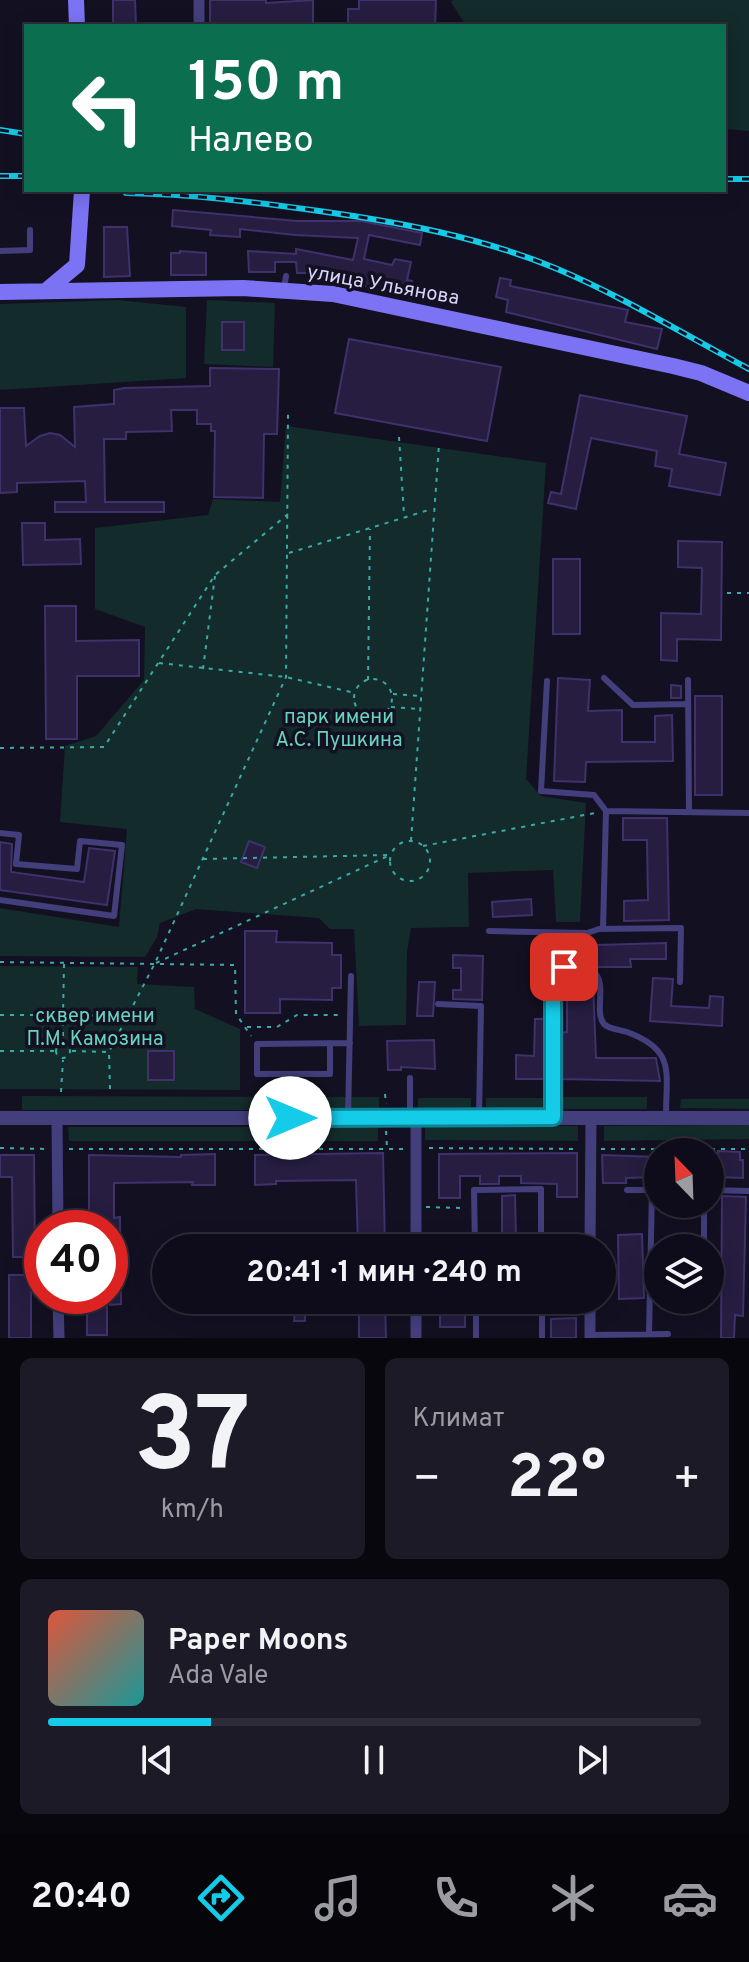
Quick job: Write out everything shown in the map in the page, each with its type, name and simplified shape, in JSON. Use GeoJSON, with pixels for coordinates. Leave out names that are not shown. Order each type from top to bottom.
{"type":"FeatureCollection","features":[{"type":"Feature","properties":{"kind":"main road"},"geometry":{"type":"LineString","coordinates":[[76,0],[77,24]]}},
{"type":"Feature","properties":{"kind":"main road"},"geometry":{"type":"LineString","coordinates":[[82,192],[76,266],[99,290]]}},
{"type":"Feature","properties":{"kind":"main road"},"geometry":{"type":"LineString","coordinates":[[47,290],[76,266]]}},
{"type":"Feature","properties":{"kind":"main road","name":"улица Ульянова"},"geometry":{"type":"LineString","coordinates":[[0,292],[285,283],[673,366],[701,373],[749,393]]}},
{"type":"Feature","properties":{"kind":"street"},"geometry":{"type":"LineString","coordinates":[[199,0],[199,24]]}},
{"type":"Feature","properties":{"kind":"street"},"geometry":{"type":"LineString","coordinates":[[0,1118],[749,1118]]}},
{"type":"Feature","properties":{"kind":"street"},"geometry":{"type":"LineString","coordinates":[[413,1118],[416,1234]]}},
{"type":"Feature","properties":{"kind":"street"},"geometry":{"type":"LineString","coordinates":[[590,1234],[591,1118]]}},
{"type":"Feature","properties":{"kind":"street"},"geometry":{"type":"LineString","coordinates":[[57,1119],[58,1210]]}},
{"type":"Feature","properties":{"kind":"street"},"geometry":{"type":"LineString","coordinates":[[58,1314],[59,1338]]}},
{"type":"Feature","properties":{"kind":"street"},"geometry":{"type":"LineString","coordinates":[[416,1314],[416,1338]]}},
{"type":"Feature","properties":{"kind":"street"},"geometry":{"type":"LineString","coordinates":[[590,1314],[590,1336]]}},
{"type":"Feature","properties":{"kind":"lane"},"geometry":{"type":"LineString","coordinates":[[0,241],[0,251],[30,250],[30,230]]}},
{"type":"Feature","properties":{"kind":"lane"},"geometry":{"type":"LineString","coordinates":[[604,678],[633,705],[688,704]]}},
{"type":"Feature","properties":{"kind":"lane"},"geometry":{"type":"LineString","coordinates":[[688,680],[689,812]]}},
{"type":"Feature","properties":{"kind":"lane"},"geometry":{"type":"LineString","coordinates":[[547,681],[541,791],[594,795],[606,811],[603,929]]}},
{"type":"Feature","properties":{"kind":"lane"},"geometry":{"type":"LineString","coordinates":[[606,811],[749,813]]}},
{"type":"Feature","properties":{"kind":"lane"},"geometry":{"type":"LineString","coordinates":[[0,833],[19,835],[16,864],[77,869],[80,841],[122,845],[114,916],[0,900]]}},
{"type":"Feature","properties":{"kind":"lane"},"geometry":{"type":"LineString","coordinates":[[489,931],[587,933],[603,929],[681,928],[680,982]]}},
{"type":"Feature","properties":{"kind":"lane"},"geometry":{"type":"LineString","coordinates":[[553,1117],[553,984],[561,969],[580,967],[600,981],[603,1023],[639,1036],[662,1053],[666,1064],[666,1117]]}},
{"type":"Feature","properties":{"kind":"lane"},"geometry":{"type":"LineString","coordinates":[[348,1118],[351,976]]}},
{"type":"Feature","properties":{"kind":"lane"},"geometry":{"type":"LineString","coordinates":[[438,1004],[481,1006],[479,1117]]}},
{"type":"Feature","properties":{"kind":"lane"},"geometry":{"type":"LineString","coordinates":[[330,1043],[330,1074],[257,1074],[257,1044],[330,1043],[350,1043]]}},
{"type":"Feature","properties":{"kind":"lane"},"geometry":{"type":"LineString","coordinates":[[410,1078],[413,1118]]}},
{"type":"Feature","properties":{"kind":"lane"},"geometry":{"type":"LineString","coordinates":[[475,1234],[474,1190],[541,1189],[541,1234]]}},
{"type":"Feature","properties":{"kind":"lane"},"geometry":{"type":"LineString","coordinates":[[627,1190],[644,1190]]}},
{"type":"Feature","properties":{"kind":"lane"},"geometry":{"type":"LineString","coordinates":[[724,1190],[749,1191]]}},
{"type":"Feature","properties":{"kind":"lane"},"geometry":{"type":"LineString","coordinates":[[476,1314],[476,1338]]}},
{"type":"Feature","properties":{"kind":"lane"},"geometry":{"type":"LineString","coordinates":[[542,1314],[542,1338]]}},
{"type":"Feature","properties":{"kind":"lane"},"geometry":{"type":"LineString","coordinates":[[649,1334],[652,1314]]}},
{"type":"Feature","properties":{"kind":"lane"},"geometry":{"type":"LineString","coordinates":[[590,1336],[668,1334]]}},
{"type":"Feature","properties":{"kind":"path"},"geometry":{"type":"LineString","coordinates":[[110,1089],[109,1052],[155,963],[286,677],[288,414]]}},
{"type":"Feature","properties":{"kind":"path"},"geometry":{"type":"LineString","coordinates":[[399,437],[404,518]]}},
{"type":"Feature","properties":{"kind":"path"},"geometry":{"type":"LineString","coordinates":[[411,841],[439,444]]}},
{"type":"Feature","properties":{"kind":"path"},"geometry":{"type":"LineString","coordinates":[[288,553],[434,508]]}},
{"type":"Feature","properties":{"kind":"path"},"geometry":{"type":"LineString","coordinates":[[0,748],[104,747],[215,575],[288,514]]}},
{"type":"Feature","properties":{"kind":"path"},"geometry":{"type":"LineString","coordinates":[[368,680],[370,528]]}},
{"type":"Feature","properties":{"kind":"path"},"geometry":{"type":"LineString","coordinates":[[203,669],[215,575]]}},
{"type":"Feature","properties":{"kind":"path"},"geometry":{"type":"LineString","coordinates":[[727,593],[749,593]]}},
{"type":"Feature","properties":{"kind":"path"},"geometry":{"type":"LineString","coordinates":[[158,663],[286,677],[355,693]]}},
{"type":"Feature","properties":{"kind":"path"},"geometry":{"type":"LineString","coordinates":[[368,680],[380,681],[391,694],[390,706],[386,712],[375,717],[363,714],[355,705],[355,693],[368,680]]}},
{"type":"Feature","properties":{"kind":"path"},"geometry":{"type":"LineString","coordinates":[[391,694],[421,696]]}},
{"type":"Feature","properties":{"kind":"path"},"geometry":{"type":"LineString","coordinates":[[390,706],[420,709]]}},
{"type":"Feature","properties":{"kind":"path"},"geometry":{"type":"LineString","coordinates":[[423,846],[430,858],[428,871],[412,881],[405,881],[394,874],[389,861],[398,844],[411,841],[423,846],[606,811]]}},
{"type":"Feature","properties":{"kind":"path"},"geometry":{"type":"LineString","coordinates":[[203,859],[390,855]]}},
{"type":"Feature","properties":{"kind":"path"},"geometry":{"type":"LineString","coordinates":[[155,963],[390,855]]}},
{"type":"Feature","properties":{"kind":"path"},"geometry":{"type":"LineString","coordinates":[[0,962],[235,965],[236,1014],[257,1044]]}},
{"type":"Feature","properties":{"kind":"path"},"geometry":{"type":"LineString","coordinates":[[63,1043],[64,963]]}},
{"type":"Feature","properties":{"kind":"path"},"geometry":{"type":"LineString","coordinates":[[0,1015],[128,1016]]}},
{"type":"Feature","properties":{"kind":"path"},"geometry":{"type":"LineString","coordinates":[[245,1027],[277,1027],[297,1015],[350,1015]]}},
{"type":"Feature","properties":{"kind":"path"},"geometry":{"type":"LineString","coordinates":[[56,1051],[63,1043]]}},
{"type":"Feature","properties":{"kind":"path"},"geometry":{"type":"LineString","coordinates":[[63,1043],[71,1051]]}},
{"type":"Feature","properties":{"kind":"path"},"geometry":{"type":"LineString","coordinates":[[0,1051],[56,1051]]}},
{"type":"Feature","properties":{"kind":"path"},"geometry":{"type":"LineString","coordinates":[[56,1051],[63,1058]]}},
{"type":"Feature","properties":{"kind":"path"},"geometry":{"type":"LineString","coordinates":[[71,1051],[109,1052]]}},
{"type":"Feature","properties":{"kind":"path"},"geometry":{"type":"LineString","coordinates":[[63,1058],[71,1051]]}},
{"type":"Feature","properties":{"kind":"path"},"geometry":{"type":"LineString","coordinates":[[61,1092],[63,1058]]}},
{"type":"Feature","properties":{"kind":"path"},"geometry":{"type":"LineString","coordinates":[[0,1148],[749,1149]]}},
{"type":"Feature","properties":{"kind":"path"},"geometry":{"type":"LineString","coordinates":[[416,1207],[466,1208],[479,1234]]}},
{"type":"Feature","properties":{"kind":"green space"},"geometry":{"type":"Polygon","coordinates":[[[749,0],[749,131],[726,129],[726,24],[465,24],[451,2],[749,0]]]}},
{"type":"Feature","properties":{"kind":"green space"},"geometry":{"type":"Polygon","coordinates":[[[118,300],[186,307],[186,378],[0,390],[0,304],[118,300]]]}},
{"type":"Feature","properties":{"kind":"green space"},"geometry":{"type":"Polygon","coordinates":[[[207,300],[275,303],[273,367],[204,364],[207,300]]]}},
{"type":"Feature","properties":{"kind":"green space","name":"парк имени А.С. Пушкина"},"geometry":{"type":"Polygon","coordinates":[[[286,426],[546,463],[526,779],[541,796],[586,803],[580,922],[556,922],[553,870],[468,873],[469,927],[411,928],[407,952],[406,1025],[359,1026],[354,929],[330,929],[319,918],[196,909],[160,923],[157,937],[145,957],[0,956],[0,908],[119,927],[127,829],[60,822],[65,746],[96,736],[144,680],[145,627],[95,609],[95,528],[208,515],[213,499],[280,502],[286,426]]]}},
{"type":"Feature","properties":{"kind":"green space","name":"сквер имени П.М. Камозина"},"geometry":{"type":"Polygon","coordinates":[[[0,966],[138,967],[137,984],[194,987],[195,1009],[240,1029],[240,1090],[0,1089],[0,966]]]}},
{"type":"Feature","properties":{"kind":"green space"},"geometry":{"type":"Polygon","coordinates":[[[22,1096],[379,1097],[379,1110],[22,1110],[22,1096]]]}},
{"type":"Feature","properties":{"kind":"green space"},"geometry":{"type":"Polygon","coordinates":[[[559,1097],[647,1097],[647,1109],[559,1109],[559,1097]]]}},
{"type":"Feature","properties":{"kind":"green space"},"geometry":{"type":"Polygon","coordinates":[[[418,1098],[471,1098],[471,1109],[418,1109],[418,1098]]]}},
{"type":"Feature","properties":{"kind":"green space"},"geometry":{"type":"Polygon","coordinates":[[[486,1098],[543,1098],[543,1108],[486,1108],[486,1098]]]}},
{"type":"Feature","properties":{"kind":"green space"},"geometry":{"type":"Polygon","coordinates":[[[681,1099],[749,1099],[749,1109],[680,1108],[681,1099]]]}},
{"type":"Feature","properties":{"kind":"green space"},"geometry":{"type":"Polygon","coordinates":[[[749,1125],[749,1139],[644,1138],[644,1140],[604,1141],[604,1126],[749,1125]]]}},
{"type":"Feature","properties":{"kind":"green space"},"geometry":{"type":"Polygon","coordinates":[[[425,1126],[578,1126],[578,1141],[425,1140],[425,1126]]]}},
{"type":"Feature","properties":{"kind":"green space"},"geometry":{"type":"Polygon","coordinates":[[[68,1127],[378,1127],[378,1141],[69,1141],[68,1127]]]}},
{"type":"Feature","properties":{"kind":"building"},"geometry":{"type":"Polygon","coordinates":[[[113,0],[135,0],[136,24],[113,24],[113,0]]]}},
{"type":"Feature","properties":{"kind":"building"},"geometry":{"type":"Polygon","coordinates":[[[210,0],[266,0],[266,3],[313,0],[313,24],[210,24],[210,0]]]}},
{"type":"Feature","properties":{"kind":"building"},"geometry":{"type":"Polygon","coordinates":[[[359,0],[436,0],[435,24],[348,24],[348,9],[359,9],[359,0]]]}},
{"type":"Feature","properties":{"kind":"building"},"geometry":{"type":"Polygon","coordinates":[[[173,210],[297,221],[361,221],[422,233],[420,245],[369,235],[364,259],[392,265],[395,259],[411,262],[407,280],[412,281],[409,295],[314,276],[315,273],[297,273],[296,262],[275,262],[275,272],[249,272],[248,251],[296,254],[296,249],[353,260],[358,238],[240,229],[240,237],[210,235],[211,230],[172,226],[173,210]]]}},
{"type":"Feature","properties":{"kind":"building"},"geometry":{"type":"Polygon","coordinates":[[[104,227],[127,227],[130,276],[104,277],[104,227]]]}},
{"type":"Feature","properties":{"kind":"building"},"geometry":{"type":"Polygon","coordinates":[[[171,253],[206,253],[206,275],[171,275],[171,253]]]}},
{"type":"Feature","properties":{"kind":"building"},"geometry":{"type":"Polygon","coordinates":[[[500,278],[511,280],[510,286],[628,310],[625,322],[662,329],[657,349],[506,312],[508,300],[496,297],[500,278]]]}},
{"type":"Feature","properties":{"kind":"building"},"geometry":{"type":"Polygon","coordinates":[[[222,322],[244,322],[244,350],[222,350],[222,322]]]}},
{"type":"Feature","properties":{"kind":"building"},"geometry":{"type":"Polygon","coordinates":[[[349,339],[501,367],[487,441],[335,413],[349,339]]]}},
{"type":"Feature","properties":{"kind":"building"},"geometry":{"type":"Polygon","coordinates":[[[210,368],[279,369],[277,434],[264,434],[263,498],[214,497],[215,431],[211,431],[211,424],[197,424],[197,410],[171,410],[172,431],[126,432],[126,439],[104,439],[105,502],[164,502],[164,512],[55,512],[55,502],[86,502],[85,481],[17,483],[17,492],[0,493],[0,408],[24,408],[26,446],[50,433],[60,435],[75,447],[74,407],[114,404],[114,390],[124,388],[210,386],[210,368]]]}},
{"type":"Feature","properties":{"kind":"building"},"geometry":{"type":"Polygon","coordinates":[[[580,395],[687,416],[679,454],[726,463],[720,495],[669,486],[672,469],[655,466],[657,451],[591,438],[576,509],[548,503],[551,492],[561,494],[580,395]]]}},
{"type":"Feature","properties":{"kind":"building"},"geometry":{"type":"Polygon","coordinates":[[[22,523],[45,523],[45,540],[80,539],[81,564],[23,565],[22,523]]]}},
{"type":"Feature","properties":{"kind":"building"},"geometry":{"type":"Polygon","coordinates":[[[678,541],[722,542],[721,640],[677,639],[677,661],[661,660],[661,613],[701,614],[702,568],[678,567],[678,541]]]}},
{"type":"Feature","properties":{"kind":"building"},"geometry":{"type":"Polygon","coordinates":[[[553,559],[580,559],[580,634],[553,634],[553,559]]]}},
{"type":"Feature","properties":{"kind":"building"},"geometry":{"type":"Polygon","coordinates":[[[45,606],[76,606],[76,641],[139,640],[139,676],[77,676],[77,739],[46,739],[45,606]]]}},
{"type":"Feature","properties":{"kind":"building"},"geometry":{"type":"Polygon","coordinates":[[[558,678],[590,680],[588,711],[622,710],[622,742],[655,742],[655,716],[672,715],[673,761],[586,762],[585,782],[554,781],[558,678]]]}},
{"type":"Feature","properties":{"kind":"building"},"geometry":{"type":"Polygon","coordinates":[[[671,685],[681,686],[681,698],[671,698],[671,685]]]}},
{"type":"Feature","properties":{"kind":"building"},"geometry":{"type":"Polygon","coordinates":[[[695,696],[722,696],[722,795],[695,795],[695,696]]]}},
{"type":"Feature","properties":{"kind":"building"},"geometry":{"type":"Polygon","coordinates":[[[623,818],[667,818],[669,920],[624,921],[624,901],[648,900],[647,840],[623,840],[623,818]]]}},
{"type":"Feature","properties":{"kind":"building"},"geometry":{"type":"Polygon","coordinates":[[[249,841],[265,847],[257,868],[241,862],[249,841]]]}},
{"type":"Feature","properties":{"kind":"building"},"geometry":{"type":"Polygon","coordinates":[[[0,842],[12,844],[11,872],[84,882],[89,848],[115,851],[107,905],[0,890],[0,842]]]}},
{"type":"Feature","properties":{"kind":"building"},"geometry":{"type":"Polygon","coordinates":[[[531,899],[532,915],[493,917],[492,902],[531,899]]]}},
{"type":"Feature","properties":{"kind":"building"},"geometry":{"type":"Polygon","coordinates":[[[245,931],[277,931],[276,942],[332,943],[332,955],[341,955],[341,988],[332,988],[332,1000],[280,999],[280,1013],[245,1013],[245,931]]]}},
{"type":"Feature","properties":{"kind":"building"},"geometry":{"type":"Polygon","coordinates":[[[666,943],[666,959],[630,959],[631,967],[597,967],[597,945],[666,943]]]}},
{"type":"Feature","properties":{"kind":"building"},"geometry":{"type":"Polygon","coordinates":[[[453,955],[483,956],[482,1000],[453,999],[453,990],[461,990],[461,968],[453,968],[453,955]]]}},
{"type":"Feature","properties":{"kind":"building"},"geometry":{"type":"Polygon","coordinates":[[[653,978],[673,979],[671,1006],[709,1008],[710,996],[723,997],[722,1026],[650,1021],[653,978]]]}},
{"type":"Feature","properties":{"kind":"building"},"geometry":{"type":"Polygon","coordinates":[[[419,982],[435,982],[433,1016],[417,1016],[419,982]]]}},
{"type":"Feature","properties":{"kind":"building"},"geometry":{"type":"Polygon","coordinates":[[[567,982],[593,982],[596,1058],[656,1058],[660,1081],[559,1079],[559,1033],[567,1032],[567,982]]]}},
{"type":"Feature","properties":{"kind":"building"},"geometry":{"type":"Polygon","coordinates":[[[535,1019],[547,1019],[547,1079],[516,1079],[516,1055],[534,1056],[535,1019]]]}},
{"type":"Feature","properties":{"kind":"building"},"geometry":{"type":"Polygon","coordinates":[[[434,1040],[435,1069],[401,1067],[401,1070],[388,1070],[387,1041],[434,1040]]]}},
{"type":"Feature","properties":{"kind":"building"},"geometry":{"type":"Polygon","coordinates":[[[148,1051],[174,1051],[174,1080],[148,1080],[148,1051]]]}},
{"type":"Feature","properties":{"kind":"building"},"geometry":{"type":"Polygon","coordinates":[[[724,1151],[740,1152],[743,1178],[724,1177],[724,1151]]]}},
{"type":"Feature","properties":{"kind":"building"},"geometry":{"type":"Polygon","coordinates":[[[383,1153],[385,1234],[358,1234],[356,1180],[276,1181],[276,1184],[255,1185],[255,1155],[383,1153]]]}},
{"type":"Feature","properties":{"kind":"building"},"geometry":{"type":"Polygon","coordinates":[[[577,1153],[577,1197],[557,1197],[557,1184],[521,1183],[521,1176],[499,1176],[499,1184],[480,1184],[480,1176],[460,1176],[460,1198],[439,1198],[439,1154],[577,1153]]]}},
{"type":"Feature","properties":{"kind":"building"},"geometry":{"type":"Polygon","coordinates":[[[215,1154],[215,1185],[192,1185],[193,1182],[114,1183],[114,1210],[89,1210],[89,1155],[215,1154]]]}},
{"type":"Feature","properties":{"kind":"building"},"geometry":{"type":"Polygon","coordinates":[[[0,1155],[34,1155],[35,1210],[24,1210],[24,1257],[13,1257],[12,1177],[0,1177],[0,1155]]]}},
{"type":"Feature","properties":{"kind":"building"},"geometry":{"type":"Polygon","coordinates":[[[602,1155],[644,1156],[644,1177],[626,1178],[626,1183],[603,1183],[602,1155]]]}},
{"type":"Feature","properties":{"kind":"building"},"geometry":{"type":"Polygon","coordinates":[[[515,1195],[516,1234],[502,1234],[502,1196],[515,1195]]]}},
{"type":"Feature","properties":{"kind":"building"},"geometry":{"type":"Polygon","coordinates":[[[724,1196],[746,1197],[743,1316],[735,1315],[734,1338],[721,1338],[721,1314],[724,1314],[724,1196]]]}},
{"type":"Feature","properties":{"kind":"building"},"geometry":{"type":"Polygon","coordinates":[[[642,1234],[644,1298],[619,1299],[618,1235],[642,1234]]]}},
{"type":"Feature","properties":{"kind":"building"},"geometry":{"type":"Polygon","coordinates":[[[9,1275],[24,1275],[24,1314],[31,1314],[31,1338],[9,1338],[9,1275]]]}},
{"type":"Feature","properties":{"kind":"building"},"geometry":{"type":"Polygon","coordinates":[[[87,1314],[107,1314],[107,1335],[87,1335],[87,1314]]]}},
{"type":"Feature","properties":{"kind":"building"},"geometry":{"type":"Polygon","coordinates":[[[295,1314],[305,1314],[305,1321],[294,1321],[295,1314]]]}},
{"type":"Feature","properties":{"kind":"building"},"geometry":{"type":"Polygon","coordinates":[[[359,1314],[385,1314],[386,1338],[359,1338],[359,1314]]]}},
{"type":"Feature","properties":{"kind":"building"},"geometry":{"type":"Polygon","coordinates":[[[440,1314],[465,1314],[465,1327],[440,1327],[440,1314]]]}},
{"type":"Feature","properties":{"kind":"building"},"geometry":{"type":"Polygon","coordinates":[[[576,1318],[576,1338],[551,1338],[551,1319],[576,1318]]]}},
{"type":"Feature","properties":{"kind":"railway"},"geometry":{"type":"LineString","coordinates":[[0,130],[24,134]]}},
{"type":"Feature","properties":{"kind":"railway"},"geometry":{"type":"LineString","coordinates":[[0,176],[24,176]]}},
{"type":"Feature","properties":{"kind":"railway"},"geometry":{"type":"LineString","coordinates":[[726,179],[749,179]]}},
{"type":"Feature","properties":{"kind":"railway"},"geometry":{"type":"LineString","coordinates":[[126,193],[199,197],[295,208],[379,220],[468,239],[527,257],[580,279],[749,369]]}},
{"type":"Feature","properties":{"kind":"route"},"geometry":{"type":"LineString","coordinates":[[290,1118],[553,1117],[553,984],[564,967]]}}]}
